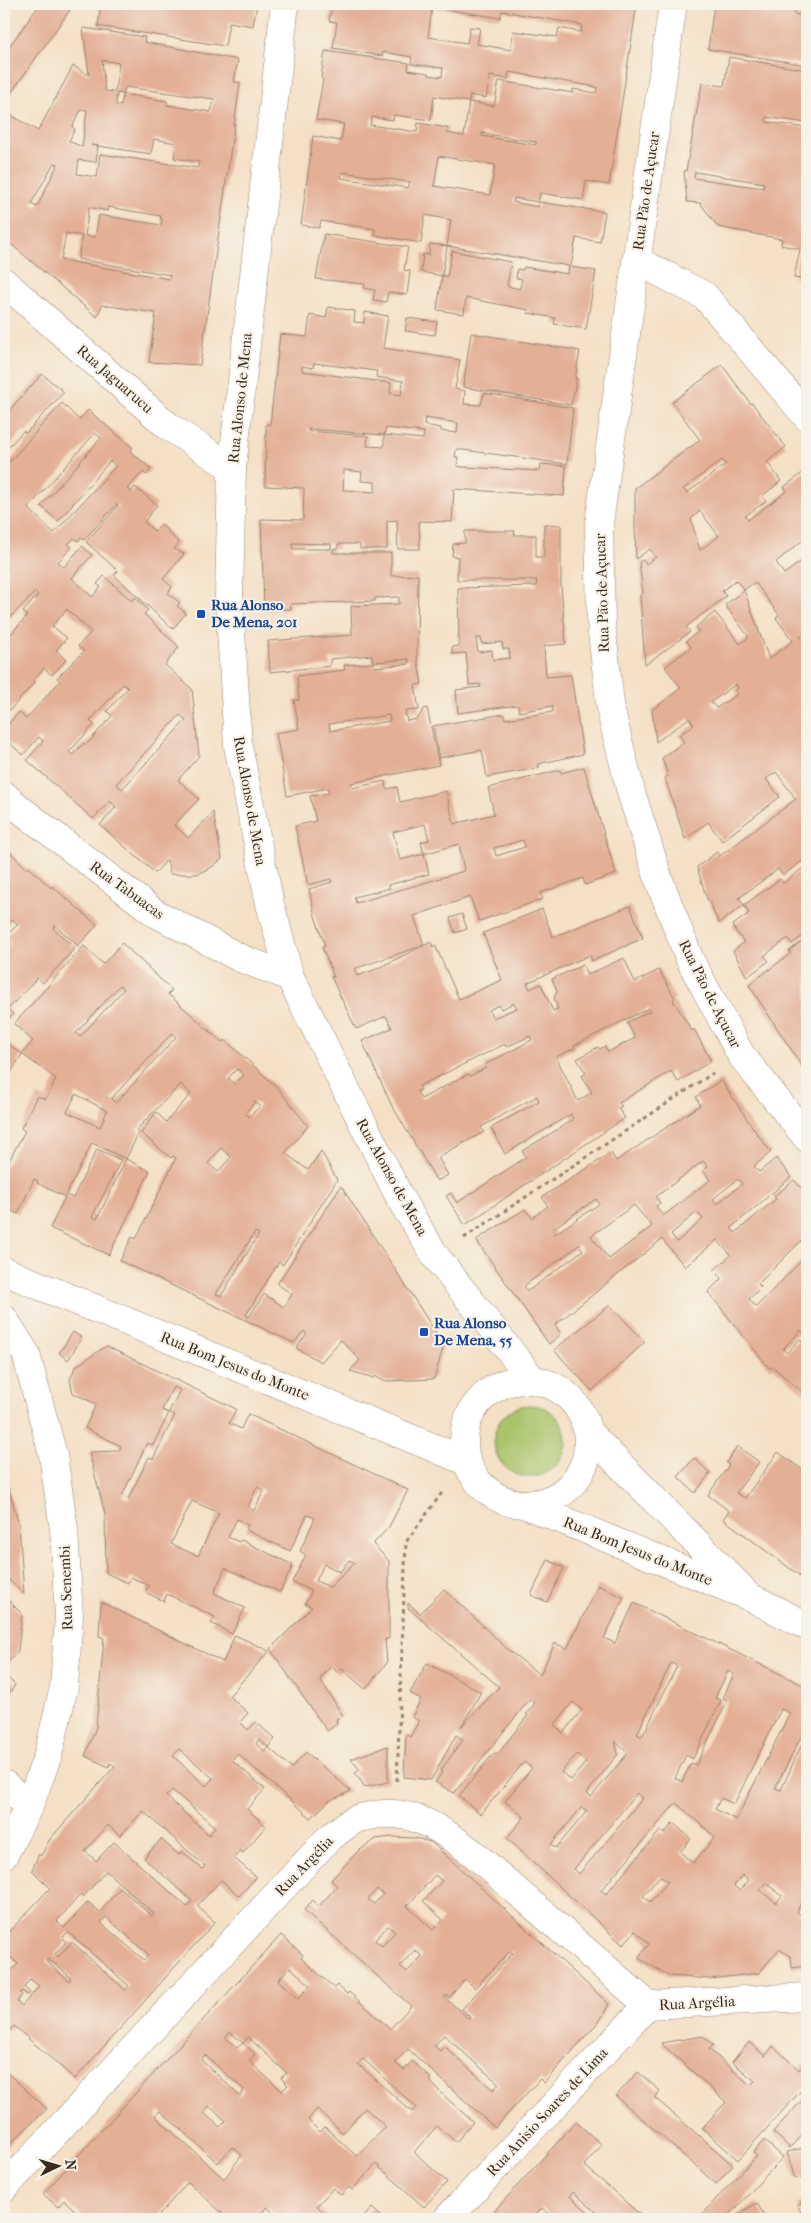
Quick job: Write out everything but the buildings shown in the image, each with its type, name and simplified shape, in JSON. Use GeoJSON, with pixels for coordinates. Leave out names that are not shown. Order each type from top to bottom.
{"type":"FeatureCollection","features":[{"type":"Feature","properties":{"kind":"street","name":"Rua Alonso de Mena"},"geometry":{"type":"LineString","coordinates":[[285,4],[232,468],[228,598],[238,746],[270,904],[290,977],[401,1200],[436,1257],[532,1379]]}},
{"type":"Feature","properties":{"kind":"street","name":"Rua Pão de Açucar"},"geometry":{"type":"LineString","coordinates":[[673,4],[599,523],[601,623],[611,712],[631,792],[659,880],[690,960],[741,1055],[807,1138]]}},
{"type":"Feature","properties":{"kind":"street"},"geometry":{"type":"LineString","coordinates":[[636,260],[705,296],[807,417]]}},
{"type":"Feature","properties":{"kind":"street","name":"Rua Jaguarucu"},"geometry":{"type":"LineString","coordinates":[[4,282],[168,426],[232,468]]}},
{"type":"Feature","properties":{"kind":"street","name":"Rua Tabuacas"},"geometry":{"type":"LineString","coordinates":[[4,795],[155,914],[240,958],[290,977]]}},
{"type":"Feature","properties":{"kind":"street","name":"Rua Bom Jesus do Monte"},"geometry":{"type":"LineString","coordinates":[[4,1271],[466,1461]]}},
{"type":"Feature","properties":{"kind":"street","name":"Rua Senembi"},"geometry":{"type":"LineString","coordinates":[[4,1319],[26,1354],[53,1455],[64,1530],[69,1616],[64,1687],[48,1755],[29,1806],[4,1855]]}},
{"type":"Feature","properties":{"kind":"street"},"geometry":{"type":"LineString","coordinates":[[532,1379],[549,1383],[567,1395],[581,1412],[588,1432],[588,1454],[580,1474],[565,1490],[547,1501],[526,1505],[504,1501],[486,1490],[474,1477],[466,1461],[465,1426],[472,1410],[483,1396],[498,1386],[514,1380],[532,1379]]}},
{"type":"Feature","properties":{"kind":"street","name":"Rua Bom Jesus do Monte"},"geometry":{"type":"LineString","coordinates":[[588,1432],[750,1597]]}},
{"type":"Feature","properties":{"kind":"street","name":"Rua Bom Jesus do Monte"},"geometry":{"type":"LineString","coordinates":[[526,1505],[750,1597],[807,1626]]}},
{"type":"Feature","properties":{"kind":"street"},"geometry":{"type":"LineString","coordinates":[[4,1784],[29,1806]]}},
{"type":"Feature","properties":{"kind":"street","name":"Rua Argélia"},"geometry":{"type":"LineString","coordinates":[[4,2188],[329,1838],[355,1819],[379,1814],[396,1814],[422,1820],[444,1831],[497,1873],[648,2005],[807,1998]]}},
{"type":"Feature","properties":{"kind":"street","name":"Rua Anisio Soares de Lima"},"geometry":{"type":"LineString","coordinates":[[447,2219],[648,2005]]}},
{"type":"Feature","properties":{"kind":"path"},"geometry":{"type":"LineString","coordinates":[[436,1257],[741,1055]]}},
{"type":"Feature","properties":{"kind":"path"},"geometry":{"type":"LineString","coordinates":[[396,1814],[406,1542],[466,1461]]}},
{"type":"Feature","properties":{"kind":"green space"},"geometry":{"type":"Polygon","coordinates":[[[537,1405],[556,1415],[564,1427],[566,1441],[564,1455],[556,1467],[544,1475],[523,1477],[504,1467],[496,1455],[494,1434],[504,1415],[516,1407],[537,1405]]]}},
{"type":"Feature","properties":{"kind":"place","name":"Rua Alonso De Mena, 201"},"geometry":{"type":"Point","coordinates":[201,614]}},
{"type":"Feature","properties":{"kind":"place","name":"Rua Alonso De Mena, 55"},"geometry":{"type":"Point","coordinates":[424,1332]}}]}
